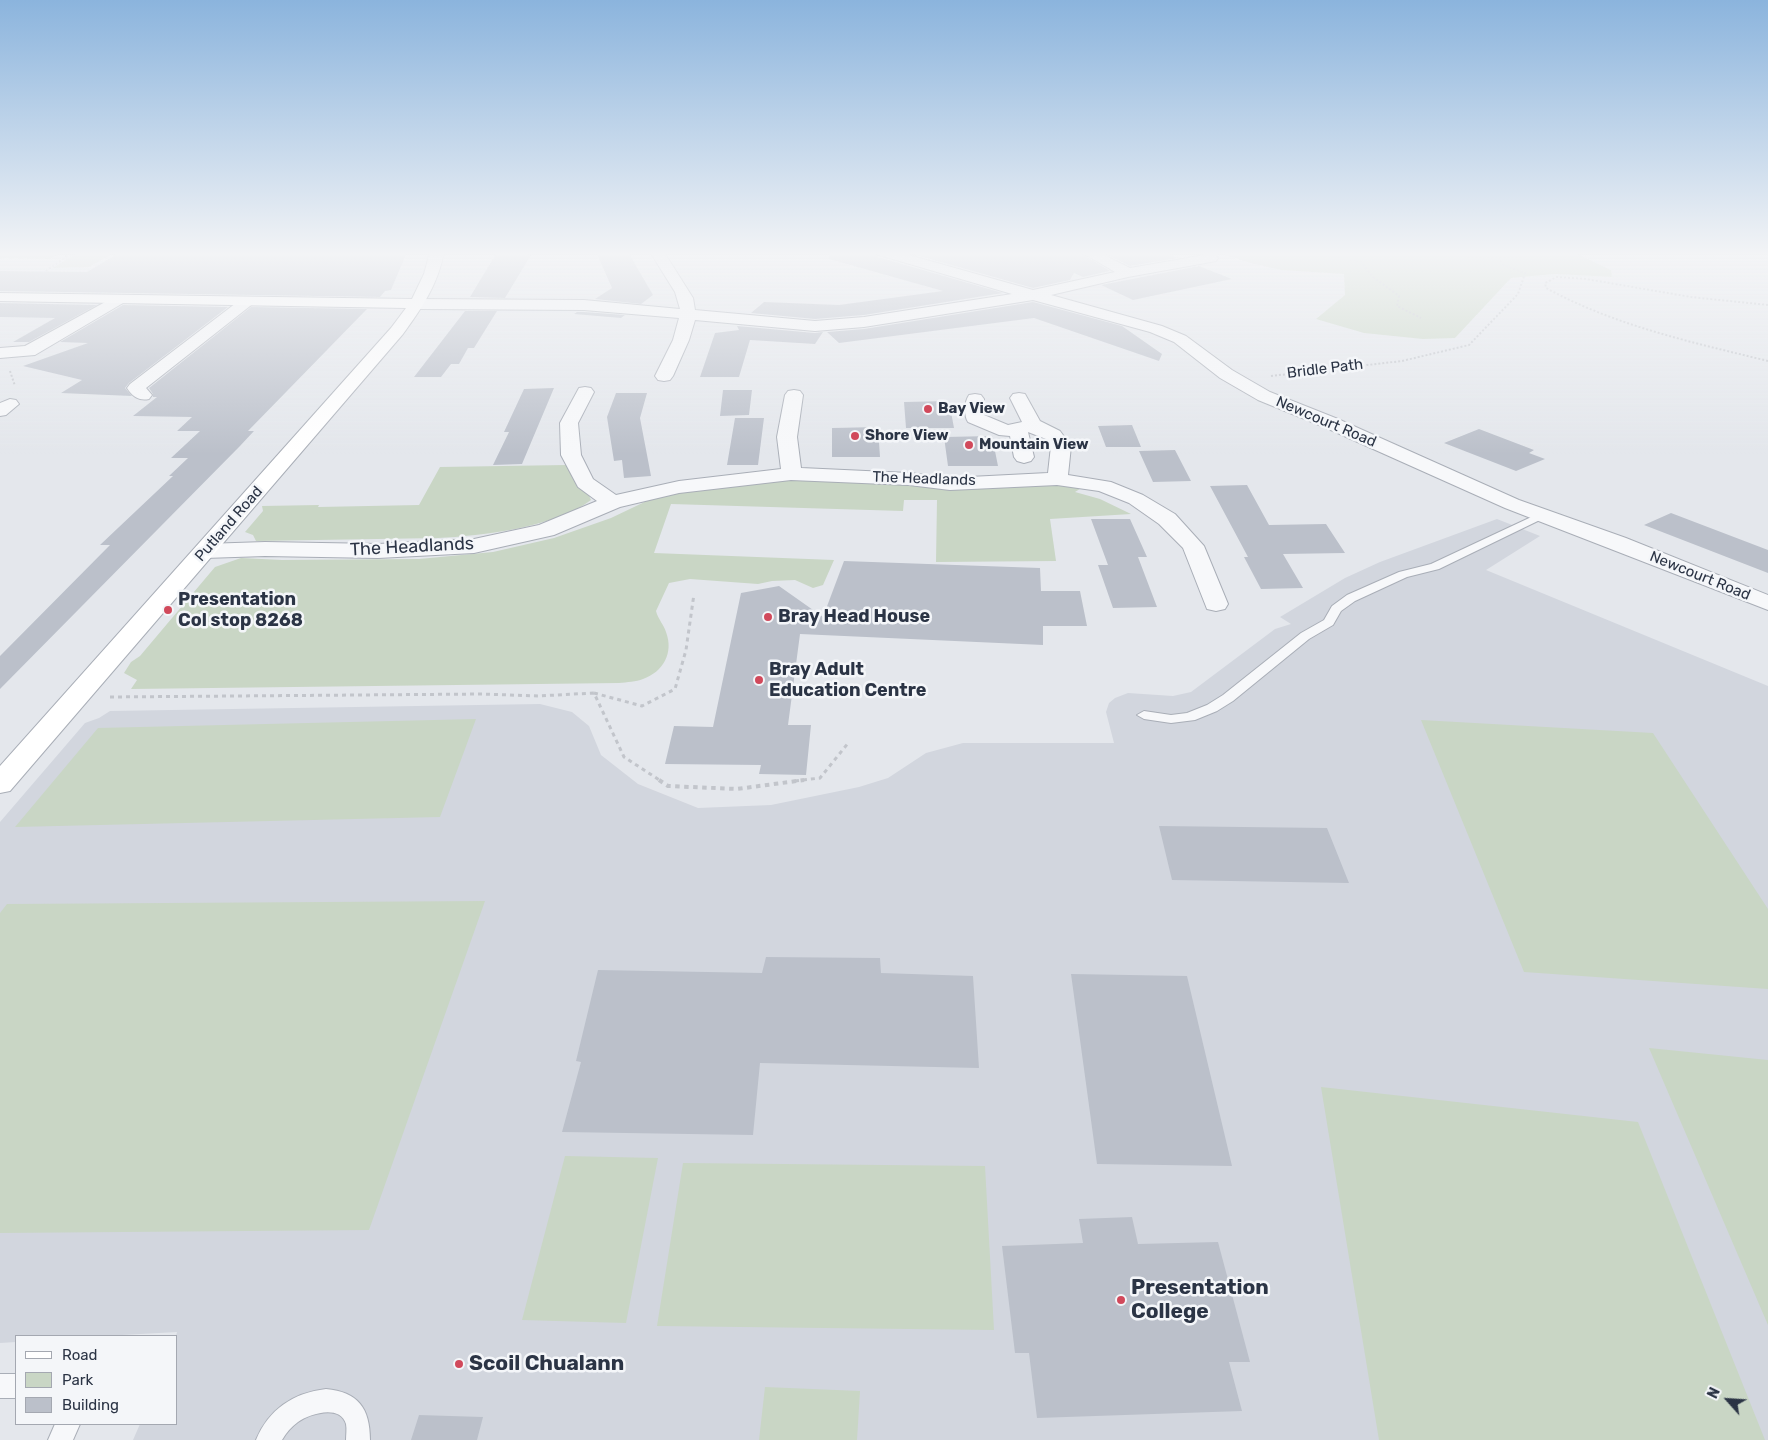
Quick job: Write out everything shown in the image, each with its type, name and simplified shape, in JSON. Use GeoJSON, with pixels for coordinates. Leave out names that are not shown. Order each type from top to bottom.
{"type":"FeatureCollection","features":[{"type":"Feature","properties":{"kind":"main road","name":"Putland Road"},"geometry":{"type":"LineString","coordinates":[[0,784],[406,319]]}},
{"type":"Feature","properties":{"kind":"street"},"geometry":{"type":"LineString","coordinates":[[0,352],[29,351],[84,319]]}},
{"type":"Feature","properties":{"kind":"street"},"geometry":{"type":"LineString","coordinates":[[143,395],[136,388],[223,319]]}},
{"type":"Feature","properties":{"kind":"street"},"geometry":{"type":"LineString","coordinates":[[664,376],[682,340],[686,319]]}},
{"type":"Feature","properties":{"kind":"street"},"geometry":{"type":"LineString","coordinates":[[742,319],[815,326],[882,319]]}},
{"type":"Feature","properties":{"kind":"street","name":"Newcourt Road"},"geometry":{"type":"LineString","coordinates":[[1121,319],[1156,329],[1180,339],[1235,380],[1264,396],[1331,423],[1512,504],[1768,603]]}},
{"type":"Feature","properties":{"kind":"street"},"geometry":{"type":"LineString","coordinates":[[585,392],[569,423],[571,456],[585,483],[613,502]]}},
{"type":"Feature","properties":{"kind":"street"},"geometry":{"type":"LineString","coordinates":[[791,474],[787,436],[794,395]]}},
{"type":"Feature","properties":{"kind":"street"},"geometry":{"type":"LineString","coordinates":[[1018,398],[1026,427],[1024,457]]}},
{"type":"Feature","properties":{"kind":"street"},"geometry":{"type":"LineString","coordinates":[[975,399],[975,418],[1006,431],[1026,427],[1053,435],[1061,446],[1057,478]]}},
{"type":"Feature","properties":{"kind":"street","name":"The Headlands"},"geometry":{"type":"LineString","coordinates":[[204,552],[265,549],[378,551],[474,546],[546,530],[613,502],[679,487],[791,474],[909,479],[950,484],[1057,478],[1104,486],[1136,498],[1167,519],[1193,546],[1216,604]]}},
{"type":"Feature","properties":{"kind":"lane"},"geometry":{"type":"LineString","coordinates":[[1144,715],[1171,719],[1190,717],[1212,708],[1228,698],[1305,636],[1329,622],[1336,609],[1351,598],[1403,574],[1435,567],[1542,515]]}},
{"type":"Feature","properties":{"kind":"lane"},"geometry":{"type":"LineString","coordinates":[[0,1386],[15,1386]]}},
{"type":"Feature","properties":{"kind":"lane"},"geometry":{"type":"LineString","coordinates":[[268,1440],[275,1427],[290,1413],[306,1404],[322,1400],[335,1400],[348,1406],[356,1417],[359,1430],[358,1440]]}},
{"type":"Feature","properties":{"kind":"lane"},"geometry":{"type":"LineString","coordinates":[[60,1440],[68,1425]]}},
{"type":"Feature","properties":{"kind":"path","name":"Bridle Path"},"geometry":{"type":"LineString","coordinates":[[1235,380],[1402,361],[1469,344],[1493,319]]}},
{"type":"Feature","properties":{"kind":"path"},"geometry":{"type":"LineString","coordinates":[[1615,319],[1635,327],[1768,361]]}},
{"type":"Feature","properties":{"kind":"path"},"geometry":{"type":"LineString","coordinates":[[5,407],[20,395],[11,378],[10,369],[29,351]]}},
{"type":"Feature","properties":{"kind":"path"},"geometry":{"type":"LineString","coordinates":[[76,697],[482,694],[538,696],[594,693],[642,706],[675,689],[686,650],[694,594]]}},
{"type":"Feature","properties":{"kind":"path"},"geometry":{"type":"LineString","coordinates":[[594,693],[624,758],[668,786],[738,789],[820,778],[849,742]]}},
{"type":"Feature","properties":{"kind":"shaded area","name":"Presentation College"},"geometry":{"type":"Polygon","coordinates":[[[1497,519],[1540,536],[1486,570],[1768,686],[1768,1440],[133,1440],[140,1425],[178,1425],[177,1332],[122,1335],[15,1335],[15,1342],[0,1343],[0,822],[85,723],[99,718],[110,711],[540,704],[572,712],[589,726],[601,755],[638,784],[698,808],[771,805],[859,787],[888,778],[926,753],[963,743],[1114,743],[1106,712],[1109,703],[1115,698],[1128,693],[1173,696],[1191,692],[1275,629],[1291,624],[1280,617],[1345,578],[1380,562],[1497,519]]]}},
{"type":"Feature","properties":{"kind":"green space"},"geometry":{"type":"Polygon","coordinates":[[[1317,319],[1473,319],[1455,338],[1423,339],[1364,333],[1317,319]]]}},
{"type":"Feature","properties":{"kind":"green space"},"geometry":{"type":"Polygon","coordinates":[[[566,465],[586,489],[591,500],[559,517],[518,528],[475,535],[438,538],[256,541],[253,535],[245,532],[263,511],[262,506],[419,505],[440,467],[566,465]]]}},
{"type":"Feature","properties":{"kind":"green space"},"geometry":{"type":"Polygon","coordinates":[[[846,480],[1065,484],[1083,487],[1075,492],[1100,499],[1131,514],[1050,519],[1056,561],[936,562],[937,500],[904,500],[903,511],[671,504],[654,553],[834,560],[823,585],[813,588],[795,580],[758,584],[690,579],[669,583],[656,611],[665,629],[669,647],[668,654],[656,672],[643,679],[634,681],[619,683],[131,689],[137,680],[124,673],[131,662],[140,656],[215,567],[241,558],[282,560],[419,559],[493,552],[554,538],[611,518],[655,497],[697,488],[767,481],[846,480]]]}},
{"type":"Feature","properties":{"kind":"green space"},"geometry":{"type":"Polygon","coordinates":[[[476,719],[440,817],[15,827],[98,728],[476,719]]]}},
{"type":"Feature","properties":{"kind":"green space"},"geometry":{"type":"Polygon","coordinates":[[[1421,720],[1653,733],[1768,909],[1768,989],[1524,972],[1421,720]]]}},
{"type":"Feature","properties":{"kind":"green space"},"geometry":{"type":"Polygon","coordinates":[[[485,901],[369,1230],[0,1233],[0,913],[7,904],[485,901]]]}},
{"type":"Feature","properties":{"kind":"green space"},"geometry":{"type":"Polygon","coordinates":[[[1649,1048],[1768,1060],[1768,1325],[1649,1048]]]}},
{"type":"Feature","properties":{"kind":"green space"},"geometry":{"type":"Polygon","coordinates":[[[1321,1087],[1638,1122],[1765,1440],[1379,1440],[1321,1087]]]}},
{"type":"Feature","properties":{"kind":"green space"},"geometry":{"type":"Polygon","coordinates":[[[565,1156],[658,1158],[626,1323],[522,1320],[565,1156]]]}},
{"type":"Feature","properties":{"kind":"green space"},"geometry":{"type":"Polygon","coordinates":[[[683,1163],[985,1166],[994,1330],[657,1326],[683,1163]]]}},
{"type":"Feature","properties":{"kind":"green space"},"geometry":{"type":"Polygon","coordinates":[[[765,1387],[860,1391],[857,1440],[759,1440],[765,1387]]]}},
{"type":"Feature","properties":{"kind":"building"},"geometry":{"type":"Polygon","coordinates":[[[53,319],[71,319],[29,342],[13,342],[53,319]]]}},
{"type":"Feature","properties":{"kind":"building"},"geometry":{"type":"Polygon","coordinates":[[[99,319],[212,319],[129,383],[125,388],[132,396],[61,393],[82,380],[23,366],[88,343],[60,342],[99,319]]]}},
{"type":"Feature","properties":{"kind":"building"},"geometry":{"type":"Polygon","coordinates":[[[236,319],[357,319],[248,431],[254,431],[240,446],[0,689],[0,656],[110,545],[100,545],[173,476],[169,476],[188,458],[171,458],[200,431],[177,431],[192,417],[133,416],[157,397],[153,397],[149,388],[236,319]]]}},
{"type":"Feature","properties":{"kind":"building"},"geometry":{"type":"Polygon","coordinates":[[[459,319],[492,319],[474,348],[468,348],[459,364],[451,364],[441,377],[414,377],[459,319]]]}},
{"type":"Feature","properties":{"kind":"building"},"geometry":{"type":"Polygon","coordinates":[[[925,319],[1025,319],[839,343],[827,332],[864,329],[925,319]]]}},
{"type":"Feature","properties":{"kind":"building"},"geometry":{"type":"Polygon","coordinates":[[[1037,319],[1097,319],[1122,326],[1162,354],[1159,361],[1037,319]]]}},
{"type":"Feature","properties":{"kind":"building"},"geometry":{"type":"Polygon","coordinates":[[[737,326],[815,333],[823,332],[815,344],[750,340],[739,377],[700,377],[715,333],[739,330],[737,326]]]}},
{"type":"Feature","properties":{"kind":"building"},"geometry":{"type":"Polygon","coordinates":[[[554,388],[522,464],[493,465],[509,432],[504,432],[524,389],[554,388]]]}},
{"type":"Feature","properties":{"kind":"building"},"geometry":{"type":"Polygon","coordinates":[[[723,390],[752,390],[749,415],[720,416],[723,390]]]}},
{"type":"Feature","properties":{"kind":"building"},"geometry":{"type":"Polygon","coordinates":[[[616,393],[647,393],[640,418],[651,476],[624,478],[622,460],[614,461],[607,417],[616,393]]]}},
{"type":"Feature","properties":{"kind":"building","name":"Bay View"},"geometry":{"type":"Polygon","coordinates":[[[949,401],[954,428],[906,428],[904,402],[949,401]]]}},
{"type":"Feature","properties":{"kind":"building"},"geometry":{"type":"Polygon","coordinates":[[[735,418],[764,418],[758,465],[727,465],[735,418]]]}},
{"type":"Feature","properties":{"kind":"building"},"geometry":{"type":"Polygon","coordinates":[[[1132,425],[1141,447],[1106,447],[1098,426],[1132,425]]]}},
{"type":"Feature","properties":{"kind":"building","name":"Shore View"},"geometry":{"type":"Polygon","coordinates":[[[878,427],[880,457],[832,457],[832,428],[878,427]]]}},
{"type":"Feature","properties":{"kind":"building"},"geometry":{"type":"Polygon","coordinates":[[[1479,429],[1534,450],[1529,453],[1545,459],[1516,471],[1444,443],[1479,429]]]}},
{"type":"Feature","properties":{"kind":"building","name":"Mountain View"},"geometry":{"type":"Polygon","coordinates":[[[992,436],[998,466],[948,466],[944,437],[992,436]]]}},
{"type":"Feature","properties":{"kind":"building"},"geometry":{"type":"Polygon","coordinates":[[[1175,450],[1191,481],[1153,482],[1139,451],[1175,450]]]}},
{"type":"Feature","properties":{"kind":"building"},"geometry":{"type":"Polygon","coordinates":[[[1247,485],[1269,525],[1326,524],[1345,553],[1283,554],[1303,588],[1261,589],[1244,557],[1248,557],[1210,486],[1247,485]]]}},
{"type":"Feature","properties":{"kind":"building"},"geometry":{"type":"Polygon","coordinates":[[[1671,513],[1768,550],[1768,573],[1644,525],[1671,513]]]}},
{"type":"Feature","properties":{"kind":"building"},"geometry":{"type":"Polygon","coordinates":[[[1091,519],[1130,519],[1147,557],[1138,557],[1157,607],[1113,608],[1098,565],[1108,565],[1091,519]]]}},
{"type":"Feature","properties":{"kind":"building"},"geometry":{"type":"Polygon","coordinates":[[[844,561],[1040,568],[1041,591],[1080,591],[1087,626],[1043,626],[1043,645],[800,634],[788,725],[811,725],[806,775],[759,774],[761,765],[665,764],[674,726],[713,727],[741,593],[779,586],[823,617],[844,561]]]}},
{"type":"Feature","properties":{"kind":"building"},"geometry":{"type":"Polygon","coordinates":[[[1159,826],[1327,828],[1349,883],[1172,880],[1159,826]]]}},
{"type":"Feature","properties":{"kind":"building"},"geometry":{"type":"Polygon","coordinates":[[[766,957],[880,958],[881,973],[973,976],[979,1068],[760,1063],[753,1135],[562,1132],[581,1062],[576,1061],[598,970],[762,973],[766,957]]]}},
{"type":"Feature","properties":{"kind":"building"},"geometry":{"type":"Polygon","coordinates":[[[1071,974],[1187,976],[1232,1166],[1097,1164],[1071,974]]]}},
{"type":"Feature","properties":{"kind":"building","name":"Presentation College"},"geometry":{"type":"Polygon","coordinates":[[[1132,1217],[1138,1244],[1218,1242],[1250,1362],[1229,1362],[1242,1411],[1037,1418],[1029,1353],[1015,1353],[1002,1246],[1083,1243],[1079,1219],[1132,1217]]]}},
{"type":"Feature","properties":{"kind":"building"},"geometry":{"type":"Polygon","coordinates":[[[419,1415],[483,1417],[477,1440],[411,1440],[419,1415]]]}},
{"type":"Feature","properties":{"kind":"place","name":"Bay View"},"geometry":{"type":"Point","coordinates":[928,409]}},
{"type":"Feature","properties":{"kind":"place","name":"Shore View"},"geometry":{"type":"Point","coordinates":[855,436]}},
{"type":"Feature","properties":{"kind":"place","name":"Mountain View"},"geometry":{"type":"Point","coordinates":[969,445]}},
{"type":"Feature","properties":{"kind":"place","name":"Presentation Col stop 8268"},"geometry":{"type":"Point","coordinates":[168,610]}},
{"type":"Feature","properties":{"kind":"place","name":"Bray Head House"},"geometry":{"type":"Point","coordinates":[768,617]}},
{"type":"Feature","properties":{"kind":"place","name":"Bray Adult Education Centre"},"geometry":{"type":"Point","coordinates":[759,680]}},
{"type":"Feature","properties":{"kind":"place","name":"Presentation College"},"geometry":{"type":"Point","coordinates":[1121,1300]}},
{"type":"Feature","properties":{"kind":"place","name":"Scoil Chualann"},"geometry":{"type":"Point","coordinates":[459,1364]}}]}
